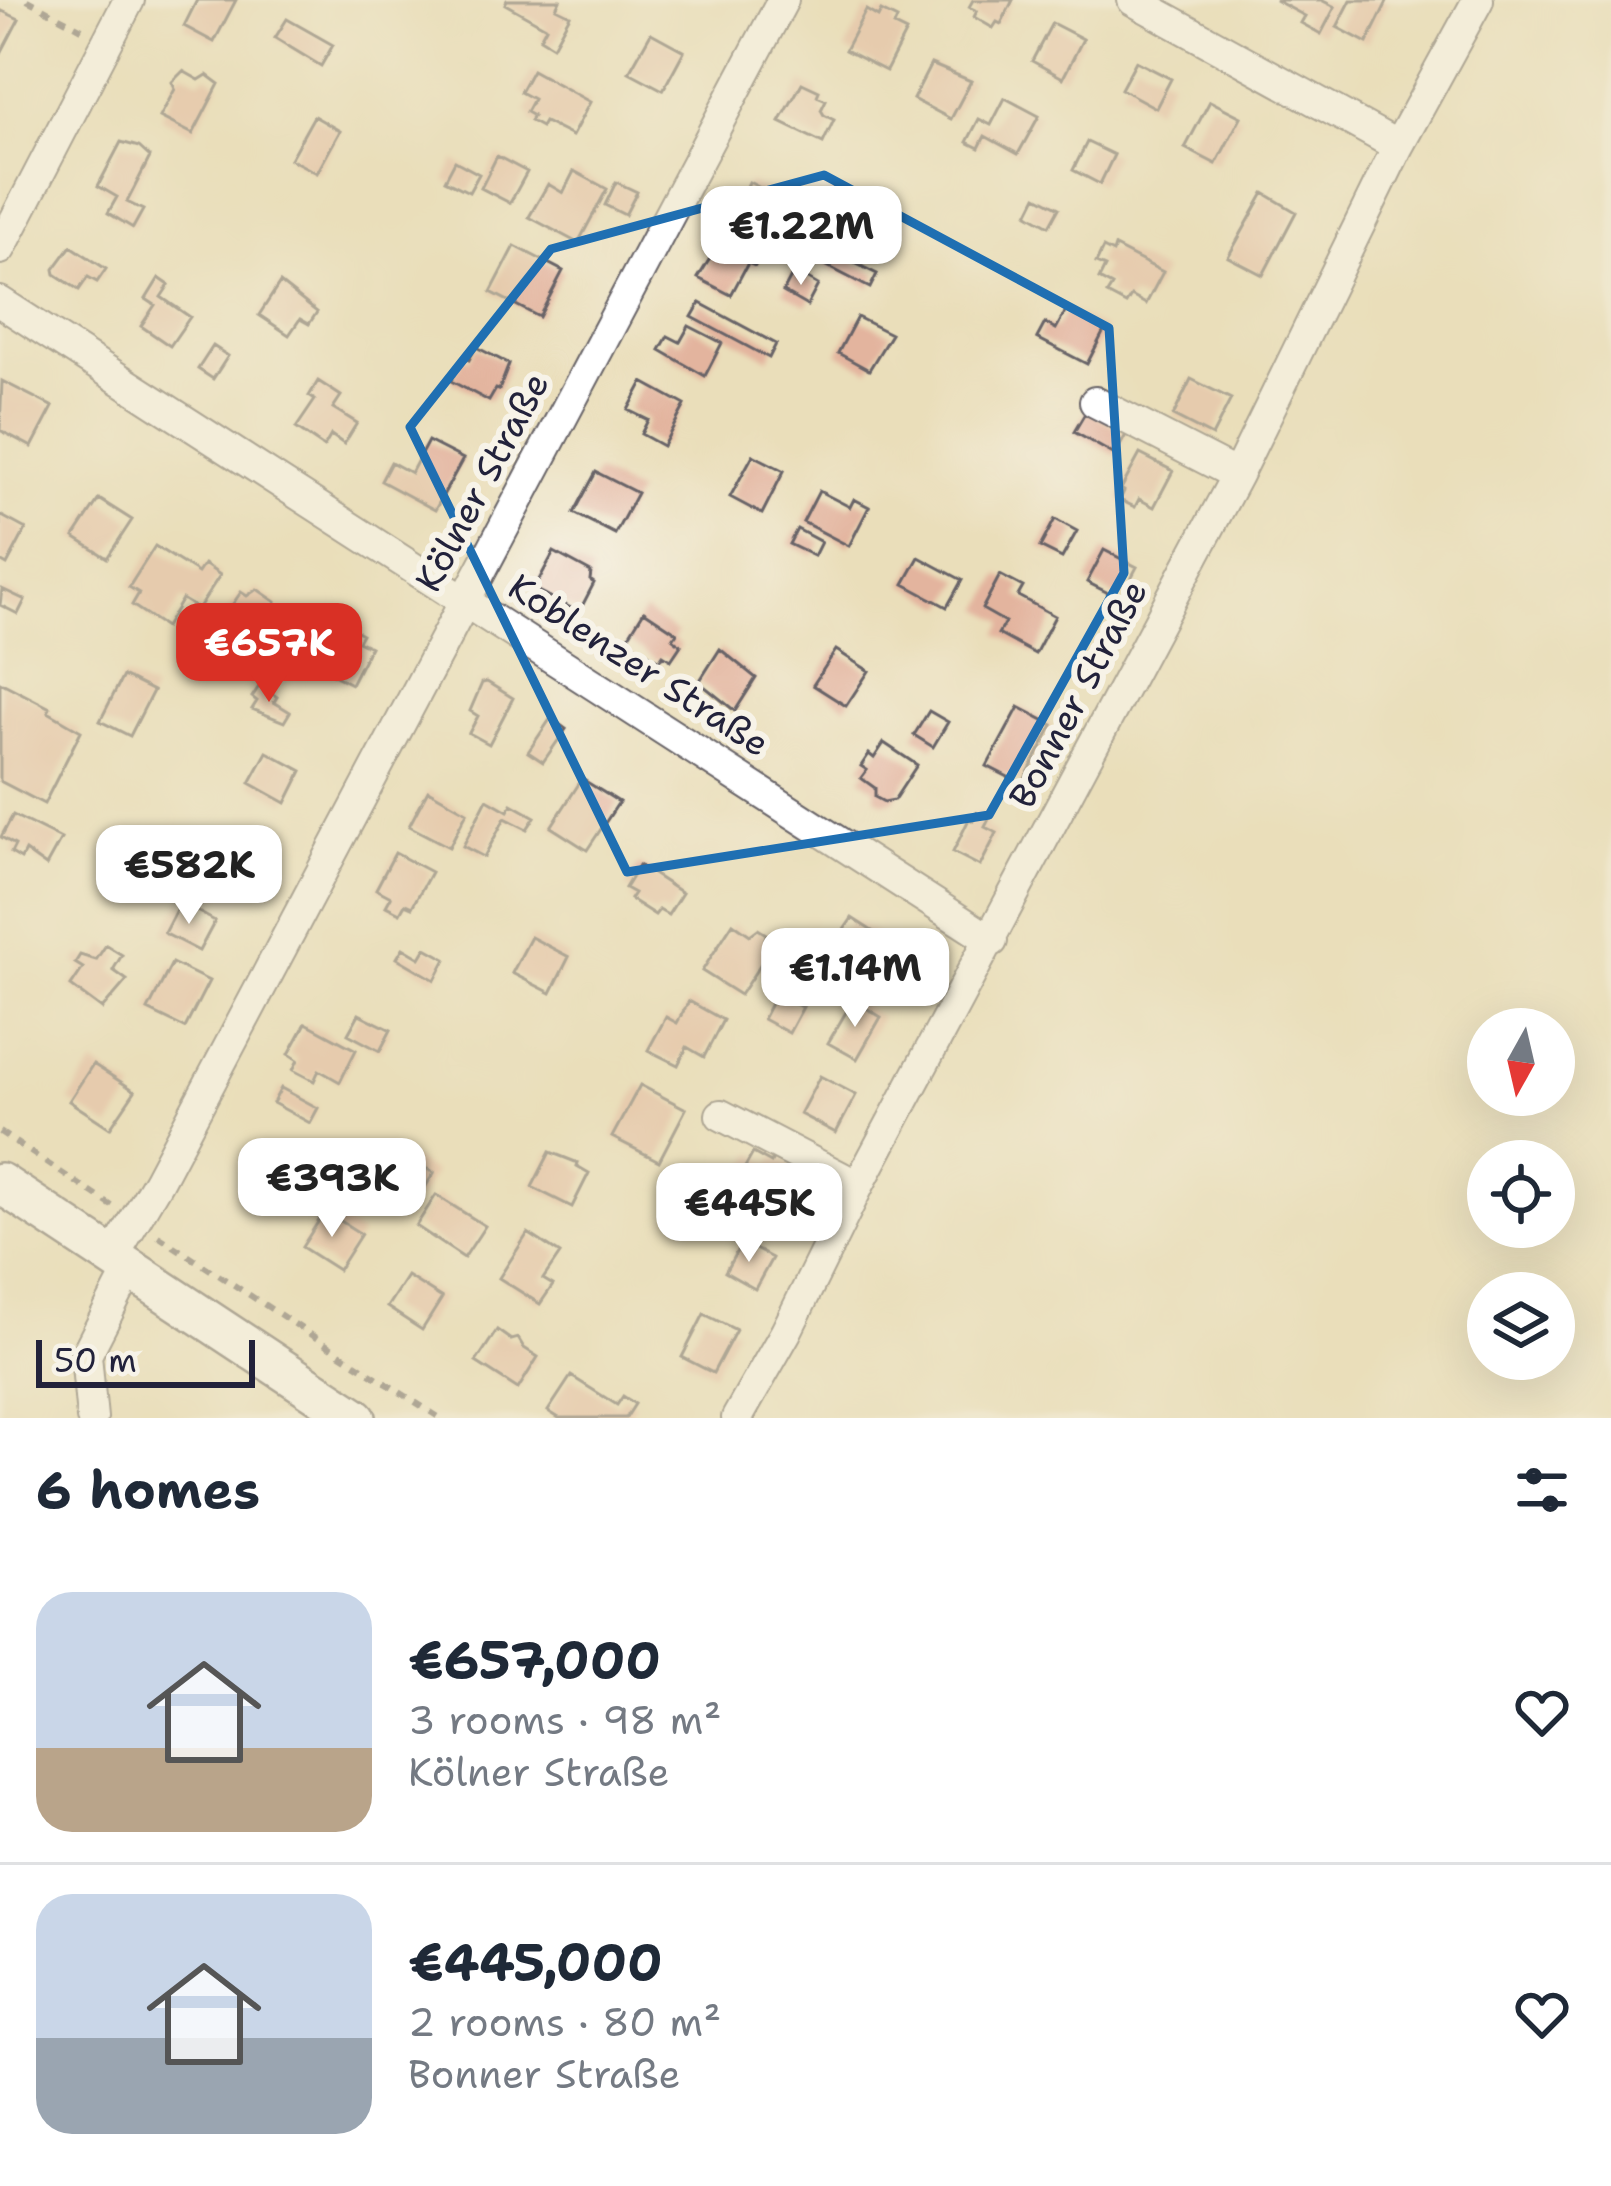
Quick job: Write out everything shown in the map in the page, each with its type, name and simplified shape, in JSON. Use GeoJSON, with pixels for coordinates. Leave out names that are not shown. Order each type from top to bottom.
{"type":"FeatureCollection","features":[{"type":"Feature","properties":{"kind":"main road"},"geometry":{"type":"LineString","coordinates":[[0,1183],[356,1418]]}},
{"type":"Feature","properties":{"kind":"street"},"geometry":{"type":"LineString","coordinates":[[0,249],[129,0]]}},
{"type":"Feature","properties":{"kind":"street","name":"Kölner Straße"},"geometry":{"type":"LineString","coordinates":[[92,1418],[86,1354],[134,1221],[783,0]]}},
{"type":"Feature","properties":{"kind":"street"},"geometry":{"type":"LineString","coordinates":[[1133,0],[1398,146]]}},
{"type":"Feature","properties":{"kind":"street","name":"Bonner Straße"},"geometry":{"type":"LineString","coordinates":[[737,1418],[1237,476],[1398,146],[1478,0]]}},
{"type":"Feature","properties":{"kind":"street","name":"Koblenzer Straße"},"geometry":{"type":"LineString","coordinates":[[0,302],[992,941]]}},
{"type":"Feature","properties":{"kind":"street"},"geometry":{"type":"LineString","coordinates":[[1095,402],[1237,476]]}},
{"type":"Feature","properties":{"kind":"street"},"geometry":{"type":"LineString","coordinates":[[721,1115],[858,1186]]}},
{"type":"Feature","properties":{"kind":"path"},"geometry":{"type":"LineString","coordinates":[[27,0],[107,42]]}},
{"type":"Feature","properties":{"kind":"path"},"geometry":{"type":"LineString","coordinates":[[0,1132],[440,1418]]}},
{"type":"Feature","properties":{"kind":"highlighted area"},"geometry":{"type":"Polygon","coordinates":[[[824,175],[1109,328],[1124,573],[989,815],[627,872],[410,427],[551,249],[824,175]]]}},
{"type":"Feature","properties":{"kind":"building"},"geometry":{"type":"Polygon","coordinates":[[[197,0],[236,0],[214,42],[184,26],[197,0]]]}},
{"type":"Feature","properties":{"kind":"building"},"geometry":{"type":"Polygon","coordinates":[[[507,0],[560,0],[556,8],[570,15],[553,46],[540,38],[546,27],[505,4],[507,0]]]}},
{"type":"Feature","properties":{"kind":"building"},"geometry":{"type":"Polygon","coordinates":[[[973,0],[1013,0],[1001,24],[993,28],[974,17],[977,11],[969,7],[973,0]]]}},
{"type":"Feature","properties":{"kind":"building"},"geometry":{"type":"Polygon","coordinates":[[[1275,0],[1321,0],[1335,7],[1321,34],[1301,23],[1305,16],[1275,0]]]}},
{"type":"Feature","properties":{"kind":"building"},"geometry":{"type":"Polygon","coordinates":[[[1351,0],[1388,0],[1367,43],[1337,27],[1351,0]]]}},
{"type":"Feature","properties":{"kind":"building"},"geometry":{"type":"Polygon","coordinates":[[[0,10],[19,19],[0,55],[0,10]]]}},
{"type":"Feature","properties":{"kind":"building"},"geometry":{"type":"Polygon","coordinates":[[[866,10],[897,19],[894,26],[906,32],[886,71],[845,50],[866,10]]]}},
{"type":"Feature","properties":{"kind":"building"},"geometry":{"type":"Polygon","coordinates":[[[287,19],[333,45],[321,66],[275,38],[287,19]]]}},
{"type":"Feature","properties":{"kind":"building"},"geometry":{"type":"Polygon","coordinates":[[[1052,23],[1083,39],[1063,78],[1032,61],[1052,23]]]}},
{"type":"Feature","properties":{"kind":"building"},"geometry":{"type":"Polygon","coordinates":[[[651,33],[684,51],[663,90],[629,72],[651,33]]]}},
{"type":"Feature","properties":{"kind":"building"},"geometry":{"type":"Polygon","coordinates":[[[1136,61],[1171,79],[1156,108],[1121,89],[1136,61]]]}},
{"type":"Feature","properties":{"kind":"building"},"geometry":{"type":"Polygon","coordinates":[[[931,64],[971,81],[951,119],[913,99],[931,64]]]}},
{"type":"Feature","properties":{"kind":"building"},"geometry":{"type":"Polygon","coordinates":[[[532,70],[590,102],[572,136],[544,122],[541,127],[530,121],[533,116],[526,112],[533,99],[520,92],[532,70]]]}},
{"type":"Feature","properties":{"kind":"building"},"geometry":{"type":"Polygon","coordinates":[[[183,71],[199,80],[207,75],[219,84],[193,134],[160,117],[175,89],[172,82],[183,71]]]}},
{"type":"Feature","properties":{"kind":"building"},"geometry":{"type":"Polygon","coordinates":[[[802,83],[819,91],[817,96],[826,100],[821,110],[834,120],[823,143],[780,122],[802,83]]]}},
{"type":"Feature","properties":{"kind":"building"},"geometry":{"type":"Polygon","coordinates":[[[1005,98],[1039,116],[1018,154],[985,136],[979,148],[967,142],[979,119],[991,125],[1005,98]]]}},
{"type":"Feature","properties":{"kind":"building"},"geometry":{"type":"Polygon","coordinates":[[[1210,101],[1241,117],[1216,164],[1185,148],[1210,101]]]}},
{"type":"Feature","properties":{"kind":"building"},"geometry":{"type":"Polygon","coordinates":[[[314,116],[340,131],[317,173],[290,159],[314,116]]]}},
{"type":"Feature","properties":{"kind":"building"},"geometry":{"type":"Polygon","coordinates":[[[121,142],[139,147],[150,157],[127,202],[143,210],[133,228],[108,213],[117,197],[98,186],[121,142]]]}},
{"type":"Feature","properties":{"kind":"building"},"geometry":{"type":"Polygon","coordinates":[[[1087,142],[1114,155],[1100,184],[1073,170],[1087,142]]]}},
{"type":"Feature","properties":{"kind":"building"},"geometry":{"type":"Polygon","coordinates":[[[497,156],[527,172],[510,203],[481,188],[497,156]]]}},
{"type":"Feature","properties":{"kind":"building"},"geometry":{"type":"Polygon","coordinates":[[[455,161],[479,174],[469,192],[445,180],[455,161]]]}},
{"type":"Feature","properties":{"kind":"building"},"geometry":{"type":"Polygon","coordinates":[[[574,171],[607,189],[578,243],[529,217],[548,184],[563,193],[574,171]]]}},
{"type":"Feature","properties":{"kind":"building"},"geometry":{"type":"Polygon","coordinates":[[[616,182],[637,192],[625,215],[605,205],[616,182]]]}},
{"type":"Feature","properties":{"kind":"building"},"geometry":{"type":"Polygon","coordinates":[[[749,182],[772,194],[760,216],[738,205],[749,182]]]}},
{"type":"Feature","properties":{"kind":"building"},"geometry":{"type":"Polygon","coordinates":[[[834,188],[879,212],[853,262],[877,274],[870,288],[802,253],[810,236],[804,233],[813,216],[819,218],[834,188]]]}},
{"type":"Feature","properties":{"kind":"building"},"geometry":{"type":"Polygon","coordinates":[[[1264,193],[1296,212],[1263,275],[1228,257],[1264,193]]]}},
{"type":"Feature","properties":{"kind":"building"},"geometry":{"type":"Polygon","coordinates":[[[1037,196],[1059,208],[1049,226],[1028,214],[1037,196]]]}},
{"type":"Feature","properties":{"kind":"building"},"geometry":{"type":"Polygon","coordinates":[[[728,229],[764,248],[755,266],[748,263],[731,295],[698,278],[728,229]]]}},
{"type":"Feature","properties":{"kind":"building"},"geometry":{"type":"Polygon","coordinates":[[[71,246],[106,269],[97,282],[88,277],[79,290],[54,269],[71,246]]]}},
{"type":"Feature","properties":{"kind":"building"},"geometry":{"type":"Polygon","coordinates":[[[515,246],[563,271],[539,317],[491,292],[515,246]]]}},
{"type":"Feature","properties":{"kind":"building"},"geometry":{"type":"Polygon","coordinates":[[[1115,247],[1163,272],[1146,304],[1131,296],[1126,304],[1107,294],[1112,286],[1099,279],[1105,267],[1096,263],[1103,248],[1113,253],[1115,247]]]}},
{"type":"Feature","properties":{"kind":"building"},"geometry":{"type":"Polygon","coordinates":[[[794,271],[818,285],[807,306],[783,292],[794,271]]]}},
{"type":"Feature","properties":{"kind":"building"},"geometry":{"type":"Polygon","coordinates":[[[159,278],[169,285],[161,297],[190,317],[170,346],[141,326],[155,305],[146,299],[159,278]]]}},
{"type":"Feature","properties":{"kind":"building"},"geometry":{"type":"Polygon","coordinates":[[[280,283],[317,312],[309,324],[300,319],[289,335],[259,315],[280,283]]]}},
{"type":"Feature","properties":{"kind":"building"},"geometry":{"type":"Polygon","coordinates":[[[700,303],[776,344],[769,358],[692,317],[700,303]]]}},
{"type":"Feature","properties":{"kind":"building"},"geometry":{"type":"Polygon","coordinates":[[[1067,309],[1105,329],[1087,364],[1037,338],[1045,323],[1056,329],[1067,309]]]}},
{"type":"Feature","properties":{"kind":"building"},"geometry":{"type":"Polygon","coordinates":[[[857,317],[891,334],[869,370],[838,353],[857,317]]]}},
{"type":"Feature","properties":{"kind":"building"},"geometry":{"type":"Polygon","coordinates":[[[689,326],[722,343],[705,376],[660,350],[668,336],[680,342],[689,326]]]}},
{"type":"Feature","properties":{"kind":"building"},"geometry":{"type":"Polygon","coordinates":[[[213,346],[228,356],[213,379],[198,369],[213,346]]]}},
{"type":"Feature","properties":{"kind":"building"},"geometry":{"type":"Polygon","coordinates":[[[476,347],[509,364],[489,401],[451,381],[464,357],[469,360],[476,347]]]}},
{"type":"Feature","properties":{"kind":"building"},"geometry":{"type":"Polygon","coordinates":[[[1191,379],[1231,399],[1212,436],[1173,416],[1191,379]]]}},
{"type":"Feature","properties":{"kind":"building"},"geometry":{"type":"Polygon","coordinates":[[[2,381],[53,407],[32,447],[0,430],[2,381]]]}},
{"type":"Feature","properties":{"kind":"building"},"geometry":{"type":"Polygon","coordinates":[[[318,381],[341,396],[333,408],[357,423],[344,444],[331,435],[324,447],[296,428],[315,400],[309,396],[318,381]]]}},
{"type":"Feature","properties":{"kind":"building"},"geometry":{"type":"Polygon","coordinates":[[[643,382],[685,405],[663,446],[641,434],[648,420],[628,410],[643,382]]]}},
{"type":"Feature","properties":{"kind":"building"},"geometry":{"type":"Polygon","coordinates":[[[1087,410],[1127,433],[1115,455],[1074,432],[1087,410]]]}},
{"type":"Feature","properties":{"kind":"building"},"geometry":{"type":"Polygon","coordinates":[[[428,441],[463,459],[435,510],[381,481],[391,462],[411,473],[428,441]]]}},
{"type":"Feature","properties":{"kind":"building"},"geometry":{"type":"Polygon","coordinates":[[[1140,454],[1173,471],[1154,507],[1139,499],[1135,507],[1120,500],[1140,454]]]}},
{"type":"Feature","properties":{"kind":"building"},"geometry":{"type":"Polygon","coordinates":[[[753,455],[784,471],[762,514],[730,497],[753,455]]]}},
{"type":"Feature","properties":{"kind":"building"},"geometry":{"type":"Polygon","coordinates":[[[596,472],[637,493],[615,534],[574,513],[596,472]]]}},
{"type":"Feature","properties":{"kind":"building"},"geometry":{"type":"Polygon","coordinates":[[[819,491],[850,507],[854,499],[869,507],[849,546],[803,522],[819,491]]]}},
{"type":"Feature","properties":{"kind":"building"},"geometry":{"type":"Polygon","coordinates":[[[99,499],[132,520],[107,558],[74,537],[99,499]]]}},
{"type":"Feature","properties":{"kind":"building"},"geometry":{"type":"Polygon","coordinates":[[[0,515],[26,529],[7,565],[0,561],[0,515]]]}},
{"type":"Feature","properties":{"kind":"building"},"geometry":{"type":"Polygon","coordinates":[[[1055,519],[1077,531],[1062,558],[1040,547],[1055,519]]]}},
{"type":"Feature","properties":{"kind":"building"},"geometry":{"type":"Polygon","coordinates":[[[797,529],[821,542],[814,556],[789,544],[797,529]]]}},
{"type":"Feature","properties":{"kind":"building"},"geometry":{"type":"Polygon","coordinates":[[[155,546],[198,573],[204,564],[220,575],[198,609],[182,599],[165,627],[132,605],[139,593],[129,587],[155,546]]]}},
{"type":"Feature","properties":{"kind":"building"},"geometry":{"type":"Polygon","coordinates":[[[1104,550],[1137,567],[1120,599],[1087,582],[1104,550]]]}},
{"type":"Feature","properties":{"kind":"building"},"geometry":{"type":"Polygon","coordinates":[[[554,552],[591,572],[594,583],[579,612],[534,589],[554,552]]]}},
{"type":"Feature","properties":{"kind":"building"},"geometry":{"type":"Polygon","coordinates":[[[919,557],[962,580],[947,607],[904,584],[919,557]]]}},
{"type":"Feature","properties":{"kind":"building"},"geometry":{"type":"Polygon","coordinates":[[[1000,575],[1023,587],[1018,596],[1055,616],[1035,654],[998,634],[1005,622],[982,609],[1000,575]]]}},
{"type":"Feature","properties":{"kind":"building"},"geometry":{"type":"Polygon","coordinates":[[[2,589],[25,600],[18,614],[0,605],[2,589]]]}},
{"type":"Feature","properties":{"kind":"building"},"geometry":{"type":"Polygon","coordinates":[[[257,589],[276,602],[274,614],[280,618],[266,648],[248,668],[230,661],[225,653],[221,656],[208,642],[220,615],[241,592],[247,596],[257,589]]]}},
{"type":"Feature","properties":{"kind":"building"},"geometry":{"type":"Polygon","coordinates":[[[644,611],[677,633],[673,639],[681,645],[671,660],[663,655],[659,661],[626,640],[644,611]]]}},
{"type":"Feature","properties":{"kind":"building"},"geometry":{"type":"Polygon","coordinates":[[[351,628],[362,634],[358,641],[370,647],[351,684],[315,665],[334,629],[347,635],[351,628]]]}},
{"type":"Feature","properties":{"kind":"building"},"geometry":{"type":"Polygon","coordinates":[[[720,649],[756,678],[735,711],[699,682],[720,649]]]}},
{"type":"Feature","properties":{"kind":"building"},"geometry":{"type":"Polygon","coordinates":[[[836,650],[869,671],[846,706],[813,685],[836,650]]]}},
{"type":"Feature","properties":{"kind":"building"},"geometry":{"type":"Polygon","coordinates":[[[123,676],[153,691],[130,736],[100,721],[123,676]]]}},
{"type":"Feature","properties":{"kind":"building"},"geometry":{"type":"Polygon","coordinates":[[[0,682],[50,708],[48,712],[81,731],[44,804],[0,781],[0,682]]]}},
{"type":"Feature","properties":{"kind":"building"},"geometry":{"type":"Polygon","coordinates":[[[482,683],[513,698],[489,744],[469,733],[478,716],[470,711],[482,683]]]}},
{"type":"Feature","properties":{"kind":"building"},"geometry":{"type":"Polygon","coordinates":[[[260,685],[290,712],[284,722],[252,709],[257,701],[252,697],[260,685]]]}},
{"type":"Feature","properties":{"kind":"building"},"geometry":{"type":"Polygon","coordinates":[[[1019,707],[1053,725],[1022,784],[987,766],[1019,707]]]}},
{"type":"Feature","properties":{"kind":"building"},"geometry":{"type":"Polygon","coordinates":[[[929,711],[948,722],[933,747],[914,735],[929,711]]]}},
{"type":"Feature","properties":{"kind":"building"},"geometry":{"type":"Polygon","coordinates":[[[551,718],[566,729],[543,762],[528,752],[551,718]]]}},
{"type":"Feature","properties":{"kind":"building"},"geometry":{"type":"Polygon","coordinates":[[[884,743],[917,765],[894,800],[884,802],[861,778],[867,770],[861,766],[884,743]]]}},
{"type":"Feature","properties":{"kind":"building"},"geometry":{"type":"Polygon","coordinates":[[[267,752],[302,771],[286,803],[250,783],[267,752]]]}},
{"type":"Feature","properties":{"kind":"building"},"geometry":{"type":"Polygon","coordinates":[[[582,779],[619,802],[587,850],[551,827],[582,779]]]}},
{"type":"Feature","properties":{"kind":"building"},"geometry":{"type":"Polygon","coordinates":[[[428,790],[467,812],[449,847],[409,826],[428,790]]]}},
{"type":"Feature","properties":{"kind":"building"},"geometry":{"type":"Polygon","coordinates":[[[487,799],[508,811],[512,804],[535,817],[527,829],[505,818],[484,857],[463,846],[487,799]]]}},
{"type":"Feature","properties":{"kind":"building"},"geometry":{"type":"Polygon","coordinates":[[[977,813],[989,819],[985,827],[997,833],[980,866],[953,852],[969,819],[973,821],[977,813]]]}},
{"type":"Feature","properties":{"kind":"building"},"geometry":{"type":"Polygon","coordinates":[[[13,815],[61,839],[46,866],[25,851],[21,859],[11,853],[15,845],[1,837],[13,815]]]}},
{"type":"Feature","properties":{"kind":"building"},"geometry":{"type":"Polygon","coordinates":[[[226,831],[262,854],[251,875],[212,858],[226,831]]]}},
{"type":"Feature","properties":{"kind":"building"},"geometry":{"type":"Polygon","coordinates":[[[156,843],[181,856],[173,873],[147,859],[156,843]]]}},
{"type":"Feature","properties":{"kind":"building"},"geometry":{"type":"Polygon","coordinates":[[[395,853],[431,872],[412,907],[405,904],[400,913],[386,906],[391,897],[376,889],[395,853]]]}},
{"type":"Feature","properties":{"kind":"building"},"geometry":{"type":"Polygon","coordinates":[[[639,865],[682,893],[668,915],[659,910],[655,915],[630,899],[634,893],[625,888],[639,865]]]}},
{"type":"Feature","properties":{"kind":"building"},"geometry":{"type":"Polygon","coordinates":[[[200,866],[232,883],[223,898],[192,881],[200,866]]]}},
{"type":"Feature","properties":{"kind":"building"},"geometry":{"type":"Polygon","coordinates":[[[180,902],[215,921],[199,951],[164,933],[180,902]]]}},
{"type":"Feature","properties":{"kind":"building"},"geometry":{"type":"Polygon","coordinates":[[[852,918],[889,942],[871,970],[833,946],[852,918]]]}},
{"type":"Feature","properties":{"kind":"building"},"geometry":{"type":"Polygon","coordinates":[[[733,923],[750,935],[758,929],[766,934],[764,944],[771,948],[740,995],[702,971],[733,923]]]}},
{"type":"Feature","properties":{"kind":"building"},"geometry":{"type":"Polygon","coordinates":[[[531,937],[569,957],[551,993],[512,973],[531,937]]]}},
{"type":"Feature","properties":{"kind":"building"},"geometry":{"type":"Polygon","coordinates":[[[106,945],[122,955],[113,970],[127,980],[102,1009],[71,986],[83,968],[75,963],[80,955],[96,960],[106,945]]]}},
{"type":"Feature","properties":{"kind":"building"},"geometry":{"type":"Polygon","coordinates":[[[403,948],[420,958],[426,948],[446,959],[435,980],[397,958],[403,948]]]}},
{"type":"Feature","properties":{"kind":"building"},"geometry":{"type":"Polygon","coordinates":[[[172,963],[209,981],[185,1028],[148,1010],[172,963]]]}},
{"type":"Feature","properties":{"kind":"building"},"geometry":{"type":"Polygon","coordinates":[[[775,996],[803,1007],[789,1033],[763,1019],[775,996]]]}},
{"type":"Feature","properties":{"kind":"building"},"geometry":{"type":"Polygon","coordinates":[[[853,1000],[881,1017],[857,1059],[828,1043],[853,1000]]]}},
{"type":"Feature","properties":{"kind":"building"},"geometry":{"type":"Polygon","coordinates":[[[689,1001],[723,1020],[704,1057],[687,1047],[678,1065],[648,1050],[666,1017],[677,1023],[689,1001]]]}},
{"type":"Feature","properties":{"kind":"building"},"geometry":{"type":"Polygon","coordinates":[[[359,1014],[391,1030],[380,1051],[348,1034],[359,1014]]]}},
{"type":"Feature","properties":{"kind":"building"},"geometry":{"type":"Polygon","coordinates":[[[306,1023],[356,1050],[340,1082],[319,1070],[314,1081],[293,1070],[298,1060],[289,1054],[306,1023]]]}},
{"type":"Feature","properties":{"kind":"building"},"geometry":{"type":"Polygon","coordinates":[[[93,1064],[135,1091],[110,1128],[69,1101],[93,1064]]]}},
{"type":"Feature","properties":{"kind":"building"},"geometry":{"type":"Polygon","coordinates":[[[820,1076],[856,1095],[836,1133],[800,1114],[820,1076]]]}},
{"type":"Feature","properties":{"kind":"building"},"geometry":{"type":"Polygon","coordinates":[[[640,1085],[686,1109],[659,1161],[612,1137],[640,1085]]]}},
{"type":"Feature","properties":{"kind":"building"},"geometry":{"type":"Polygon","coordinates":[[[281,1088],[318,1108],[310,1123],[273,1103],[281,1088]]]}},
{"type":"Feature","properties":{"kind":"building"},"geometry":{"type":"Polygon","coordinates":[[[550,1152],[589,1173],[572,1207],[532,1187],[550,1152]]]}},
{"type":"Feature","properties":{"kind":"building"},"geometry":{"type":"Polygon","coordinates":[[[753,1153],[771,1163],[775,1155],[806,1172],[802,1182],[808,1185],[801,1197],[795,1194],[787,1209],[755,1193],[762,1179],[744,1169],[753,1153]]]}},
{"type":"Feature","properties":{"kind":"building"},"geometry":{"type":"Polygon","coordinates":[[[412,1159],[434,1173],[418,1199],[396,1184],[412,1159]]]}},
{"type":"Feature","properties":{"kind":"building"},"geometry":{"type":"Polygon","coordinates":[[[436,1195],[485,1226],[464,1258],[416,1226],[436,1195]]]}},
{"type":"Feature","properties":{"kind":"building"},"geometry":{"type":"Polygon","coordinates":[[[325,1211],[361,1234],[338,1270],[302,1247],[325,1211]]]}},
{"type":"Feature","properties":{"kind":"building"},"geometry":{"type":"Polygon","coordinates":[[[528,1233],[560,1254],[543,1279],[553,1285],[540,1304],[499,1278],[528,1233]]]}},
{"type":"Feature","properties":{"kind":"building"},"geometry":{"type":"Polygon","coordinates":[[[742,1242],[772,1258],[755,1289],[725,1272],[742,1242]]]}},
{"type":"Feature","properties":{"kind":"building"},"geometry":{"type":"Polygon","coordinates":[[[407,1276],[442,1298],[422,1330],[387,1307],[407,1276]]]}},
{"type":"Feature","properties":{"kind":"building"},"geometry":{"type":"Polygon","coordinates":[[[704,1314],[736,1330],[713,1373],[682,1357],[704,1314]]]}},
{"type":"Feature","properties":{"kind":"building"},"geometry":{"type":"Polygon","coordinates":[[[497,1330],[511,1340],[518,1338],[538,1357],[518,1389],[476,1362],[497,1330]]]}},
{"type":"Feature","properties":{"kind":"building"},"geometry":{"type":"Polygon","coordinates":[[[571,1376],[617,1405],[623,1396],[635,1404],[626,1418],[559,1418],[548,1411],[571,1376]]]}}]}
